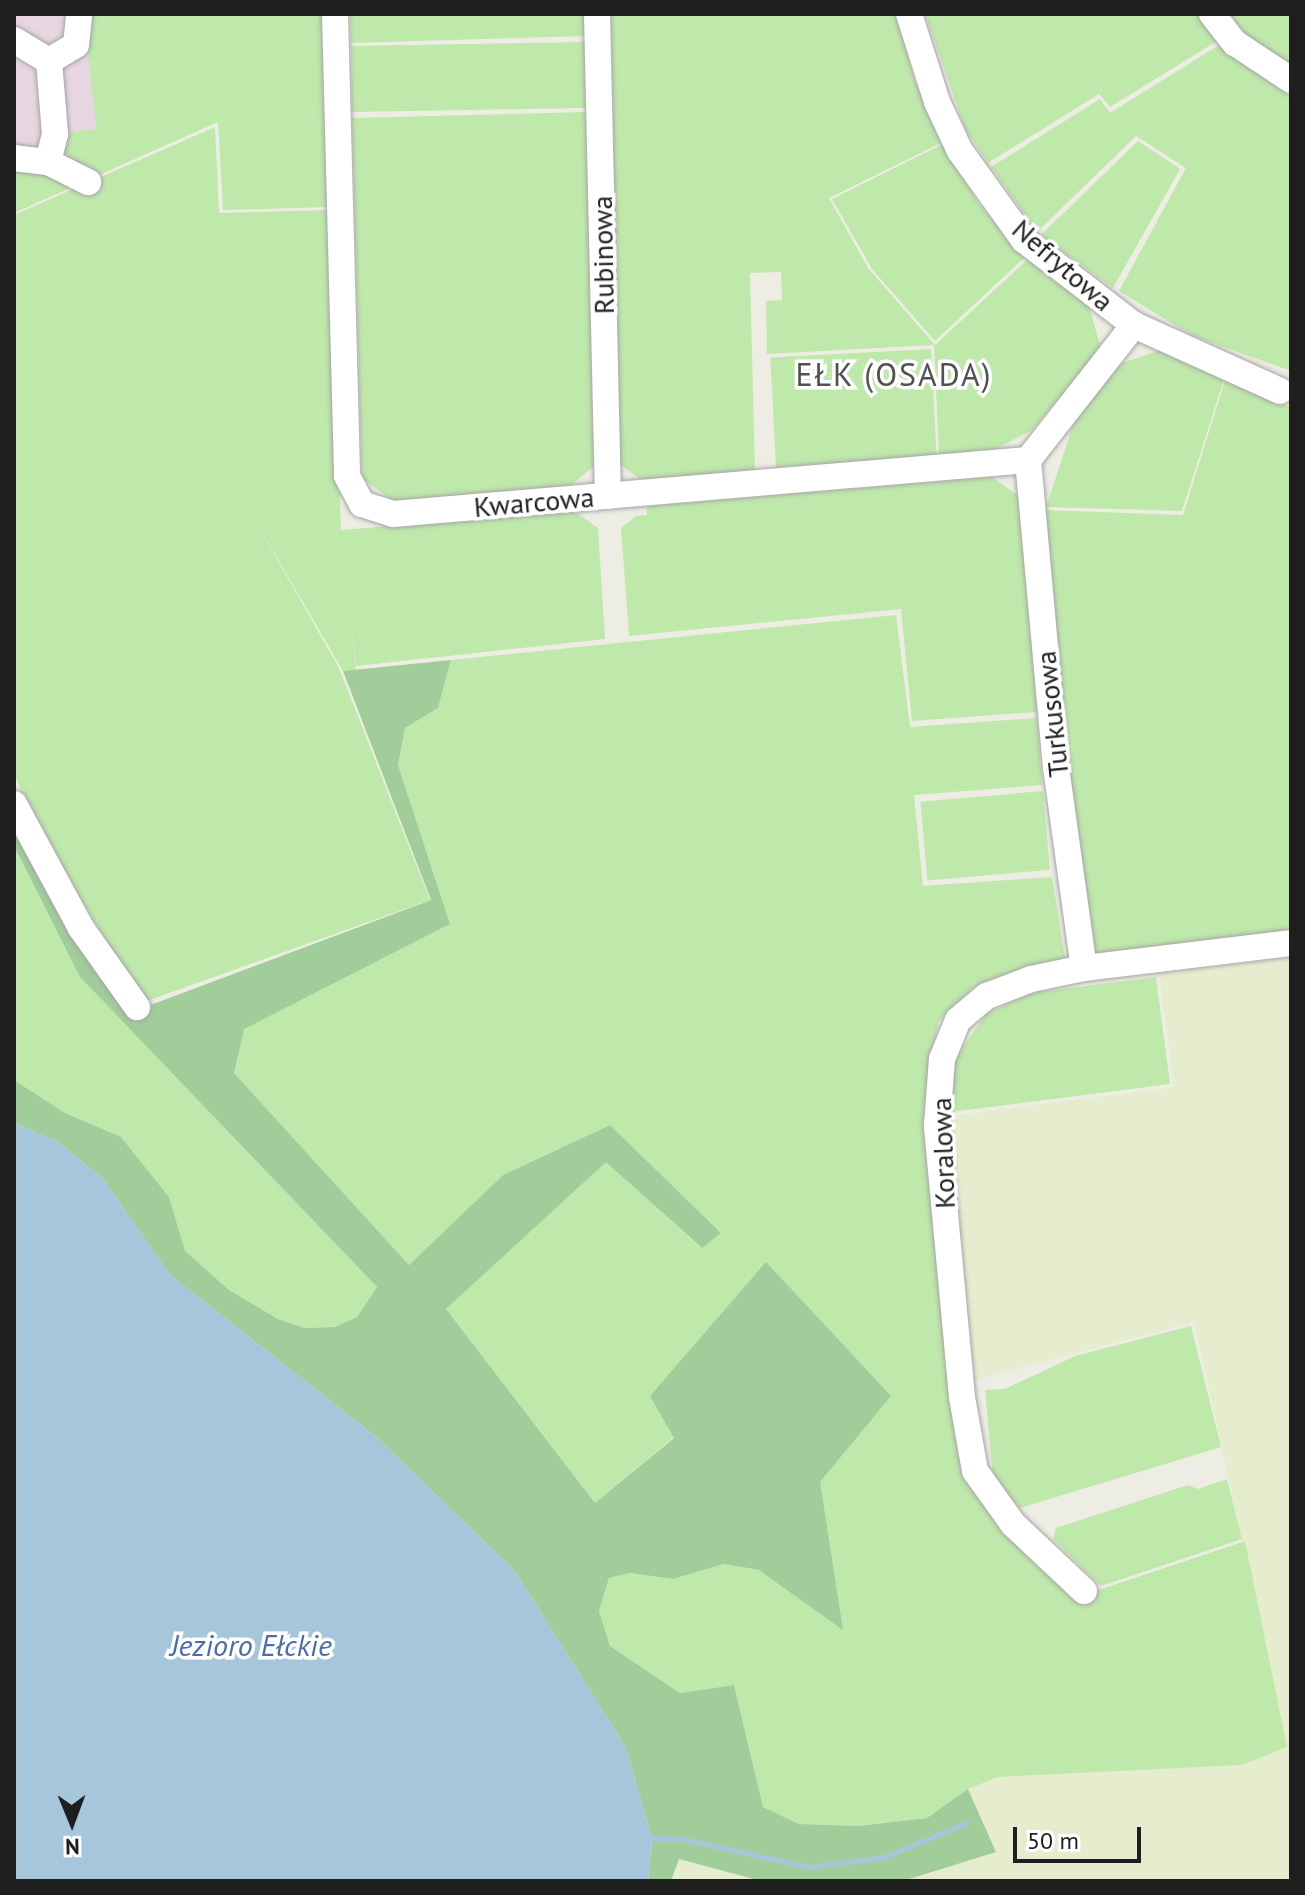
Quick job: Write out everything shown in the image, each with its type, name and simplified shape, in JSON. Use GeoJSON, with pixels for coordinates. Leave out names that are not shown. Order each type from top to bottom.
{"type":"FeatureCollection","features":[{"type":"Feature","properties":{"kind":"street"},"geometry":{"type":"LineString","coordinates":[[49,61],[76,45],[79,14]]}},
{"type":"Feature","properties":{"kind":"street","name":"Kwarcowa"},"geometry":{"type":"LineString","coordinates":[[335,14],[347,476],[362,504],[393,514],[1028,460]]}},
{"type":"Feature","properties":{"kind":"street","name":"Rubinowa"},"geometry":{"type":"LineString","coordinates":[[597,14],[608,496]]}},
{"type":"Feature","properties":{"kind":"street","name":"Nefrytowa"},"geometry":{"type":"LineString","coordinates":[[909,14],[937,102],[989,193],[1024,240],[1134,325],[1280,391]]}},
{"type":"Feature","properties":{"kind":"street"},"geometry":{"type":"LineString","coordinates":[[1212,14],[1235,43],[1291,80]]}},
{"type":"Feature","properties":{"kind":"street"},"geometry":{"type":"LineString","coordinates":[[14,40],[49,61]]}},
{"type":"Feature","properties":{"kind":"street"},"geometry":{"type":"LineString","coordinates":[[48,162],[55,134],[49,61]]}},
{"type":"Feature","properties":{"kind":"street"},"geometry":{"type":"LineString","coordinates":[[14,158],[48,162],[88,182]]}},
{"type":"Feature","properties":{"kind":"street"},"geometry":{"type":"LineString","coordinates":[[1028,460],[1134,325]]}},
{"type":"Feature","properties":{"kind":"street","name":"Turkusowa"},"geometry":{"type":"LineString","coordinates":[[1028,460],[1056,767],[1084,968]]}},
{"type":"Feature","properties":{"kind":"street"},"geometry":{"type":"LineString","coordinates":[[14,804],[81,928],[137,1007]]}},
{"type":"Feature","properties":{"kind":"street","name":"Koralowa"},"geometry":{"type":"LineString","coordinates":[[1084,1591],[1013,1524],[975,1471],[962,1397],[937,1125],[942,1059],[958,1020],[987,996],[1084,968],[1291,943]]}},
{"type":"Feature","properties":{"kind":"shaded area"},"geometry":{"type":"Polygon","coordinates":[[[14,14],[84,14],[97,129],[14,166],[14,14]]]}},
{"type":"Feature","properties":{"kind":"green space"},"geometry":{"type":"Polygon","coordinates":[[[84,14],[324,14],[330,207],[223,210],[218,122],[14,213],[14,165],[62,133],[96,129],[84,14]]]}},
{"type":"Feature","properties":{"kind":"green space"},"geometry":{"type":"Polygon","coordinates":[[[350,14],[586,14],[586,36],[351,43],[350,14]]]}},
{"type":"Feature","properties":{"kind":"green space"},"geometry":{"type":"Polygon","coordinates":[[[611,14],[897,14],[914,79],[943,142],[829,198],[868,268],[935,345],[1027,260],[1088,302],[1101,349],[1032,430],[990,452],[939,456],[934,345],[767,354],[766,301],[782,300],[781,272],[750,273],[755,474],[646,483],[619,464],[611,14]]]}},
{"type":"Feature","properties":{"kind":"green space"},"geometry":{"type":"Polygon","coordinates":[[[925,14],[1201,14],[1217,41],[1110,107],[1099,94],[988,163],[965,128],[925,14]]]}},
{"type":"Feature","properties":{"kind":"green space"},"geometry":{"type":"Polygon","coordinates":[[[1230,14],[1291,14],[1291,66],[1243,32],[1230,14]]]}},
{"type":"Feature","properties":{"kind":"green space"},"geometry":{"type":"Polygon","coordinates":[[[585,42],[586,108],[352,112],[351,46],[585,42]]]}},
{"type":"Feature","properties":{"kind":"green space"},"geometry":{"type":"Polygon","coordinates":[[[1219,45],[1291,97],[1291,371],[1193,336],[1119,291],[1186,168],[1136,136],[1037,232],[991,167],[1100,99],[1110,113],[1219,45]]]}},
{"type":"Feature","properties":{"kind":"green space"},"geometry":{"type":"Polygon","coordinates":[[[586,112],[594,466],[570,486],[393,501],[362,478],[352,118],[586,112]]]}},
{"type":"Feature","properties":{"kind":"green space"},"geometry":{"type":"Polygon","coordinates":[[[215,127],[219,213],[330,210],[341,530],[574,511],[598,528],[605,639],[356,666],[350,609],[356,671],[343,671],[245,503],[339,668],[430,900],[144,1002],[36,826],[14,773],[14,215],[215,127]]]}},
{"type":"Feature","properties":{"kind":"green space"},"geometry":{"type":"Polygon","coordinates":[[[1138,141],[1180,169],[1113,288],[1041,235],[1138,141]]]}},
{"type":"Feature","properties":{"kind":"green space"},"geometry":{"type":"Polygon","coordinates":[[[943,144],[978,203],[1025,257],[935,341],[872,269],[832,199],[943,144]]]}},
{"type":"Feature","properties":{"kind":"green space"},"geometry":{"type":"Polygon","coordinates":[[[931,349],[937,459],[776,467],[770,357],[931,349]]]}},
{"type":"Feature","properties":{"kind":"green space"},"geometry":{"type":"Polygon","coordinates":[[[1161,350],[1225,376],[1182,511],[1046,507],[1074,422],[1119,364],[1161,350]]]}},
{"type":"Feature","properties":{"kind":"green space"},"geometry":{"type":"Polygon","coordinates":[[[1226,377],[1291,408],[1291,931],[1091,956],[1066,765],[1044,510],[1183,515],[1226,377]]]}},
{"type":"Feature","properties":{"kind":"green space"},"geometry":{"type":"Polygon","coordinates":[[[992,477],[1020,497],[1037,712],[912,721],[901,609],[629,636],[621,528],[636,516],[647,515],[647,506],[992,477]]]}},
{"type":"Feature","properties":{"kind":"green space"},"geometry":{"type":"Polygon","coordinates":[[[896,615],[910,727],[1037,718],[1042,785],[914,795],[923,886],[1052,877],[1065,958],[975,986],[939,1021],[930,1061],[966,1469],[1077,1597],[1245,1541],[1287,1747],[1242,1765],[998,1777],[968,1789],[927,1818],[858,1826],[799,1824],[763,1807],[734,1685],[680,1693],[610,1646],[599,1611],[609,1578],[630,1573],[673,1579],[724,1564],[759,1570],[796,1594],[820,1482],[890,1396],[674,1437],[595,1503],[446,1309],[606,1161],[701,1248],[721,1233],[610,1125],[503,1175],[409,1265],[234,1073],[243,1029],[450,924],[398,765],[405,728],[438,708],[451,660],[896,615]]]}},
{"type":"Feature","properties":{"kind":"green space"},"geometry":{"type":"Polygon","coordinates":[[[451,660],[438,708],[405,728],[398,765],[450,924],[244,1029],[234,1073],[409,1265],[503,1175],[610,1125],[721,1233],[702,1248],[606,1162],[446,1309],[595,1503],[674,1438],[650,1396],[766,1262],[891,1396],[820,1482],[843,1630],[759,1570],[724,1564],[673,1579],[630,1573],[609,1578],[599,1611],[610,1646],[680,1693],[734,1685],[763,1807],[799,1824],[858,1826],[927,1818],[968,1789],[996,1852],[903,1881],[761,1881],[679,1859],[671,1881],[648,1881],[652,1838],[626,1748],[514,1570],[375,1436],[170,1275],[103,1179],[58,1142],[14,1123],[14,1080],[65,1113],[121,1137],[169,1197],[185,1251],[229,1290],[278,1319],[305,1328],[335,1327],[357,1317],[377,1287],[80,977],[14,846],[14,823],[129,1013],[431,900],[343,671],[451,660]]]}},
{"type":"Feature","properties":{"kind":"green space"},"geometry":{"type":"Polygon","coordinates":[[[1043,791],[1050,870],[927,880],[920,802],[1043,791]]]}},
{"type":"Feature","properties":{"kind":"green space"},"geometry":{"type":"Polygon","coordinates":[[[14,846],[80,977],[377,1287],[357,1317],[335,1327],[305,1328],[278,1319],[229,1290],[184,1251],[169,1197],[121,1137],[65,1113],[14,1080],[14,846]]]}},
{"type":"Feature","properties":{"kind":"green space"},"geometry":{"type":"Polygon","coordinates":[[[1291,958],[1291,1881],[903,1881],[995,1852],[968,1789],[998,1777],[1242,1765],[1287,1747],[1194,1322],[975,1380],[950,1116],[1174,1087],[1159,974],[1291,958]]]}},
{"type":"Feature","properties":{"kind":"green space"},"geometry":{"type":"Polygon","coordinates":[[[1156,977],[1170,1084],[951,1112],[952,1063],[986,1014],[1031,993],[1156,977]]]}},
{"type":"Feature","properties":{"kind":"green space"},"geometry":{"type":"Polygon","coordinates":[[[1191,1326],[1221,1447],[1020,1508],[993,1479],[985,1390],[1005,1389],[1075,1356],[1191,1326]]]}},
{"type":"Feature","properties":{"kind":"green space"},"geometry":{"type":"Polygon","coordinates":[[[1227,1479],[1242,1539],[1101,1586],[1053,1539],[1056,1528],[1188,1485],[1198,1489],[1227,1479]]]}},
{"type":"Feature","properties":{"kind":"green space"},"geometry":{"type":"Polygon","coordinates":[[[678,1859],[761,1881],[671,1881],[678,1859]]]}},
{"type":"Feature","properties":{"kind":"water","name":"Jezioro Ełckie"},"geometry":{"type":"Polygon","coordinates":[[[14,1123],[58,1142],[103,1179],[170,1275],[375,1436],[514,1570],[626,1748],[652,1838],[648,1881],[14,1881],[14,1123]]]}},
{"type":"Feature","properties":{"kind":"waterway"},"geometry":{"type":"LineString","coordinates":[[652,1838],[683,1839],[808,1867],[884,1857],[966,1823]]}},
{"type":"Feature","properties":{"kind":"district","name":"EŁK (OSADA)"},"geometry":{"type":"Point","coordinates":[894,374]}}]}
